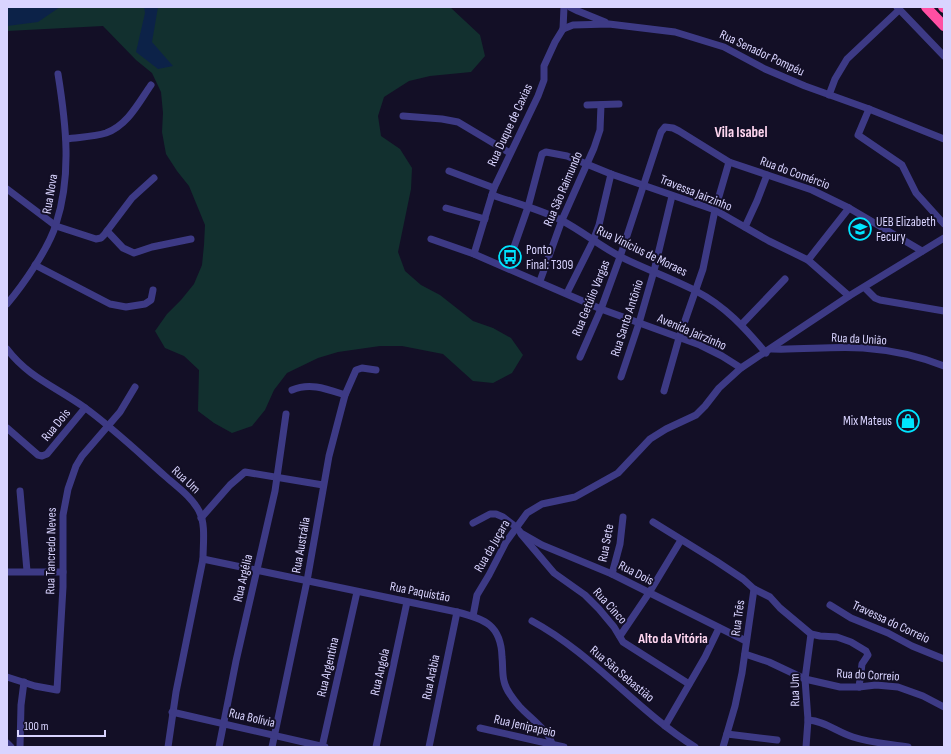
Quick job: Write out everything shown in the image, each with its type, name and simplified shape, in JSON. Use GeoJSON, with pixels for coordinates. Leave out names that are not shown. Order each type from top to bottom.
{"type":"FeatureCollection","features":[{"type":"Feature","properties":{"kind":"highway"},"geometry":{"type":"LineString","coordinates":[[926,7],[944,26]]}},
{"type":"Feature","properties":{"kind":"street","name":"Rua Duque de Caxias"},"geometry":{"type":"LineString","coordinates":[[474,254],[493,192],[538,96],[544,80],[544,66],[563,29],[564,7]]}},
{"type":"Feature","properties":{"kind":"street"},"geometry":{"type":"LineString","coordinates":[[570,7],[578,12],[609,24]]}},
{"type":"Feature","properties":{"kind":"street"},"geometry":{"type":"LineString","coordinates":[[829,95],[835,79],[847,58],[898,8],[944,56]]}},
{"type":"Feature","properties":{"kind":"street","name":"Rua Senador Pompéu"},"geometry":{"type":"LineString","coordinates":[[563,29],[573,24],[609,24],[675,32],[724,47],[765,69],[944,139]]}},
{"type":"Feature","properties":{"kind":"street","name":"Rua Nova"},"geometry":{"type":"LineString","coordinates":[[7,304],[35,265],[46,246],[56,226],[63,199],[67,164],[66,139],[64,112],[58,74]]}},
{"type":"Feature","properties":{"kind":"street"},"geometry":{"type":"LineString","coordinates":[[66,139],[98,135],[113,130],[121,125],[129,117],[151,85]]}},
{"type":"Feature","properties":{"kind":"street"},"geometry":{"type":"LineString","coordinates":[[587,105],[619,104]]}},
{"type":"Feature","properties":{"kind":"street","name":"Rua São Raimundo"},"geometry":{"type":"LineString","coordinates":[[540,281],[562,220],[594,148],[600,130],[601,105]]}},
{"type":"Feature","properties":{"kind":"street"},"geometry":{"type":"LineString","coordinates":[[869,109],[858,135],[902,165],[916,193],[944,224]]}},
{"type":"Feature","properties":{"kind":"street"},"geometry":{"type":"LineString","coordinates":[[403,116],[442,119],[458,122],[510,153]]}},
{"type":"Feature","properties":{"kind":"street","name":"Rua do Comércio"},"geometry":{"type":"LineString","coordinates":[[661,132],[665,127],[672,128],[729,162],[812,190],[849,208],[922,251]]}},
{"type":"Feature","properties":{"kind":"street","name":"Rua Getúlio Vargas"},"geometry":{"type":"LineString","coordinates":[[580,357],[601,309],[620,257],[661,132]]}},
{"type":"Feature","properties":{"kind":"street","name":"Travessa Jairzinho"},"geometry":{"type":"LineString","coordinates":[[528,207],[542,154],[544,152],[551,152],[715,210],[808,260],[849,296]]}},
{"type":"Feature","properties":{"kind":"street"},"geometry":{"type":"LineString","coordinates":[[664,391],[679,338],[703,269],[715,210],[729,162]]}},
{"type":"Feature","properties":{"kind":"street","name":"Rua Vinícius de Moraes"},"geometry":{"type":"LineString","coordinates":[[449,171],[493,192],[562,220],[620,257],[696,291],[728,312],[768,351]]}},
{"type":"Feature","properties":{"kind":"street"},"geometry":{"type":"LineString","coordinates":[[567,293],[600,225],[611,174]]}},
{"type":"Feature","properties":{"kind":"street"},"geometry":{"type":"LineString","coordinates":[[745,227],[757,202],[767,175]]}},
{"type":"Feature","properties":{"kind":"street"},"geometry":{"type":"LineString","coordinates":[[7,189],[56,226],[96,239],[101,238],[132,198],[154,178]]}},
{"type":"Feature","properties":{"kind":"street","name":"Rua Santo Antônio"},"geometry":{"type":"LineString","coordinates":[[621,377],[639,324],[654,272],[672,196]]}},
{"type":"Feature","properties":{"kind":"street"},"geometry":{"type":"LineString","coordinates":[[507,267],[528,207]]}},
{"type":"Feature","properties":{"kind":"street"},"geometry":{"type":"LineString","coordinates":[[446,208],[485,219]]}},
{"type":"Feature","properties":{"kind":"street"},"geometry":{"type":"LineString","coordinates":[[808,260],[849,208]]}},
{"type":"Feature","properties":{"kind":"street"},"geometry":{"type":"LineString","coordinates":[[107,231],[123,248],[134,253],[152,247],[190,239]]}},
{"type":"Feature","properties":{"kind":"street"},"geometry":{"type":"LineString","coordinates":[[741,368],[849,296],[865,288],[944,238]]}},
{"type":"Feature","properties":{"kind":"street","name":"Avenida Jairzinho"},"geometry":{"type":"LineString","coordinates":[[431,239],[507,267],[601,309],[705,348],[741,368]]}},
{"type":"Feature","properties":{"kind":"street"},"geometry":{"type":"LineString","coordinates":[[35,265],[110,304],[126,307],[145,304],[150,300],[153,290]]}},
{"type":"Feature","properties":{"kind":"street"},"geometry":{"type":"LineString","coordinates":[[742,324],[785,279]]}},
{"type":"Feature","properties":{"kind":"street"},"geometry":{"type":"LineString","coordinates":[[865,288],[875,298],[880,300],[944,310]]}},
{"type":"Feature","properties":{"kind":"street","name":"Rua da União"},"geometry":{"type":"LineString","coordinates":[[768,351],[863,348],[927,359],[944,366]]}},
{"type":"Feature","properties":{"kind":"street","name":"Rua Um"},"geometry":{"type":"LineString","coordinates":[[7,349],[17,362],[26,370],[85,408],[108,426],[188,497],[195,505],[201,518],[204,540],[203,559],[172,712],[168,747]]}},
{"type":"Feature","properties":{"kind":"street","name":"Rua Austrália"},"geometry":{"type":"LineString","coordinates":[[272,747],[307,581],[329,456],[350,381],[356,370],[362,368],[376,370]]}},
{"type":"Feature","properties":{"kind":"street","name":"Rua da Juçara"},"geometry":{"type":"LineString","coordinates":[[473,616],[477,595],[506,542],[518,530],[527,513],[537,506],[575,497],[618,474],[650,439],[666,429],[696,415],[719,388],[741,368]]}},
{"type":"Feature","properties":{"kind":"street"},"geometry":{"type":"LineString","coordinates":[[292,390],[309,386],[346,395]]}},
{"type":"Feature","properties":{"kind":"street","name":"Rua Tancredo Neves"},"geometry":{"type":"LineString","coordinates":[[24,682],[57,690],[63,572],[63,514],[68,489],[76,466],[82,456],[120,412],[135,387]]}},
{"type":"Feature","properties":{"kind":"street","name":"Rua Dois"},"geometry":{"type":"LineString","coordinates":[[7,428],[38,455],[44,456],[85,408]]}},
{"type":"Feature","properties":{"kind":"street","name":"Rua Argélia"},"geometry":{"type":"LineString","coordinates":[[219,747],[277,478],[286,414]]}},
{"type":"Feature","properties":{"kind":"street"},"geometry":{"type":"LineString","coordinates":[[201,518],[230,485],[244,473],[250,472],[323,486]]}},
{"type":"Feature","properties":{"kind":"street"},"geometry":{"type":"LineString","coordinates":[[20,491],[27,571]]}},
{"type":"Feature","properties":{"kind":"street"},"geometry":{"type":"LineString","coordinates":[[473,523],[490,514],[496,514],[503,517],[518,530]]}},
{"type":"Feature","properties":{"kind":"street","name":"Rua Sete"},"geometry":{"type":"LineString","coordinates":[[612,574],[620,544],[623,517]]}},
{"type":"Feature","properties":{"kind":"street","name":"Rua Três"},"geometry":{"type":"LineString","coordinates":[[653,522],[754,588],[745,654],[735,706],[723,747]]}},
{"type":"Feature","properties":{"kind":"street","name":"Rua Dois"},"geometry":{"type":"LineString","coordinates":[[518,530],[550,548],[612,574],[746,641]]}},
{"type":"Feature","properties":{"kind":"street","name":"Rua Cinco"},"geometry":{"type":"LineString","coordinates":[[518,530],[554,573],[585,595],[600,609],[627,646],[689,684]]}},
{"type":"Feature","properties":{"kind":"street"},"geometry":{"type":"LineString","coordinates":[[620,636],[649,593],[681,540]]}},
{"type":"Feature","properties":{"kind":"street","name":"Rua Paquistão"},"geometry":{"type":"LineString","coordinates":[[203,559],[457,612],[473,616],[489,624],[498,634],[502,645],[503,674],[506,687],[520,707],[550,736],[552,746]]}},
{"type":"Feature","properties":{"kind":"street"},"geometry":{"type":"LineString","coordinates":[[7,572],[63,572]]}},
{"type":"Feature","properties":{"kind":"street"},"geometry":{"type":"LineString","coordinates":[[754,588],[770,597],[780,608],[811,634],[851,642],[868,653],[867,658],[862,664],[859,687]]}},
{"type":"Feature","properties":{"kind":"street","name":"Rua Argentina"},"geometry":{"type":"LineString","coordinates":[[324,747],[357,592]]}},
{"type":"Feature","properties":{"kind":"street","name":"Rua Angola"},"geometry":{"type":"LineString","coordinates":[[376,747],[407,602]]}},
{"type":"Feature","properties":{"kind":"street","name":"Travessa do Correio"},"geometry":{"type":"LineString","coordinates":[[830,605],[852,618],[888,633],[912,646],[944,658]]}},
{"type":"Feature","properties":{"kind":"street","name":"Rua Arábia"},"geometry":{"type":"LineString","coordinates":[[428,747],[457,612]]}},
{"type":"Feature","properties":{"kind":"street","name":"Rua São Sebastião"},"geometry":{"type":"LineString","coordinates":[[532,621],[564,641],[608,676],[665,726],[695,747]]}},
{"type":"Feature","properties":{"kind":"street"},"geometry":{"type":"LineString","coordinates":[[665,726],[719,628]]}},
{"type":"Feature","properties":{"kind":"street","name":"Rua Um"},"geometry":{"type":"LineString","coordinates":[[806,747],[808,720],[805,679],[811,634]]}},
{"type":"Feature","properties":{"kind":"street","name":"Rua do Correio"},"geometry":{"type":"LineString","coordinates":[[745,654],[769,662],[805,679],[840,687],[876,685],[898,687],[923,696],[944,707]]}},
{"type":"Feature","properties":{"kind":"street"},"geometry":{"type":"LineString","coordinates":[[7,677],[24,682],[21,705],[20,747]]}},
{"type":"Feature","properties":{"kind":"street","name":"Rua Bolívia"},"geometry":{"type":"LineString","coordinates":[[172,712],[324,747]]}},
{"type":"Feature","properties":{"kind":"street"},"geometry":{"type":"LineString","coordinates":[[808,720],[821,722],[852,737],[908,747]]}},
{"type":"Feature","properties":{"kind":"street","name":"Rua Jenipapeio"},"geometry":{"type":"LineString","coordinates":[[480,728],[552,746],[564,747]]}},
{"type":"Feature","properties":{"kind":"street"},"geometry":{"type":"LineString","coordinates":[[727,734],[777,740]]}},
{"type":"Feature","properties":{"kind":"street"},"geometry":{"type":"LineString","coordinates":[[7,743],[11,747]]}},
{"type":"Feature","properties":{"kind":"green space"},"geometry":{"type":"Polygon","coordinates":[[[7,7],[450,7],[480,35],[485,56],[471,72],[430,76],[409,81],[384,97],[378,116],[381,136],[400,149],[412,168],[411,189],[398,252],[405,271],[421,285],[440,295],[473,321],[493,328],[511,338],[523,355],[512,373],[493,383],[473,381],[443,354],[402,346],[380,346],[338,352],[318,358],[287,373],[274,390],[265,410],[252,426],[232,433],[214,423],[198,411],[199,370],[184,356],[165,348],[155,331],[167,314],[194,284],[202,265],[205,225],[189,186],[166,154],[162,132],[163,113],[161,92],[152,73],[136,60],[103,26],[7,31],[7,7]]]}},
{"type":"Feature","properties":{"kind":"water"},"geometry":{"type":"Polygon","coordinates":[[[7,7],[60,7],[38,22],[7,26],[7,7]]]}},
{"type":"Feature","properties":{"kind":"water"},"geometry":{"type":"Polygon","coordinates":[[[144,7],[158,7],[152,42],[173,66],[158,69],[136,52],[145,13],[144,7]]]}},
{"type":"Feature","properties":{"kind":"place","name":"UEB Elizabeth Fecury"},"geometry":{"type":"Point","coordinates":[860,229]}},
{"type":"Feature","properties":{"kind":"place","name":"Ponto Final: T309"},"geometry":{"type":"Point","coordinates":[510,257]}},
{"type":"Feature","properties":{"kind":"place","name":"Mix Mateus"},"geometry":{"type":"Point","coordinates":[908,421]}},
{"type":"Feature","properties":{"kind":"district","name":"Vila Isabel"},"geometry":{"type":"Point","coordinates":[741,132]}},
{"type":"Feature","properties":{"kind":"district","name":"Alto da Vitória"},"geometry":{"type":"Point","coordinates":[673,638]}}]}
